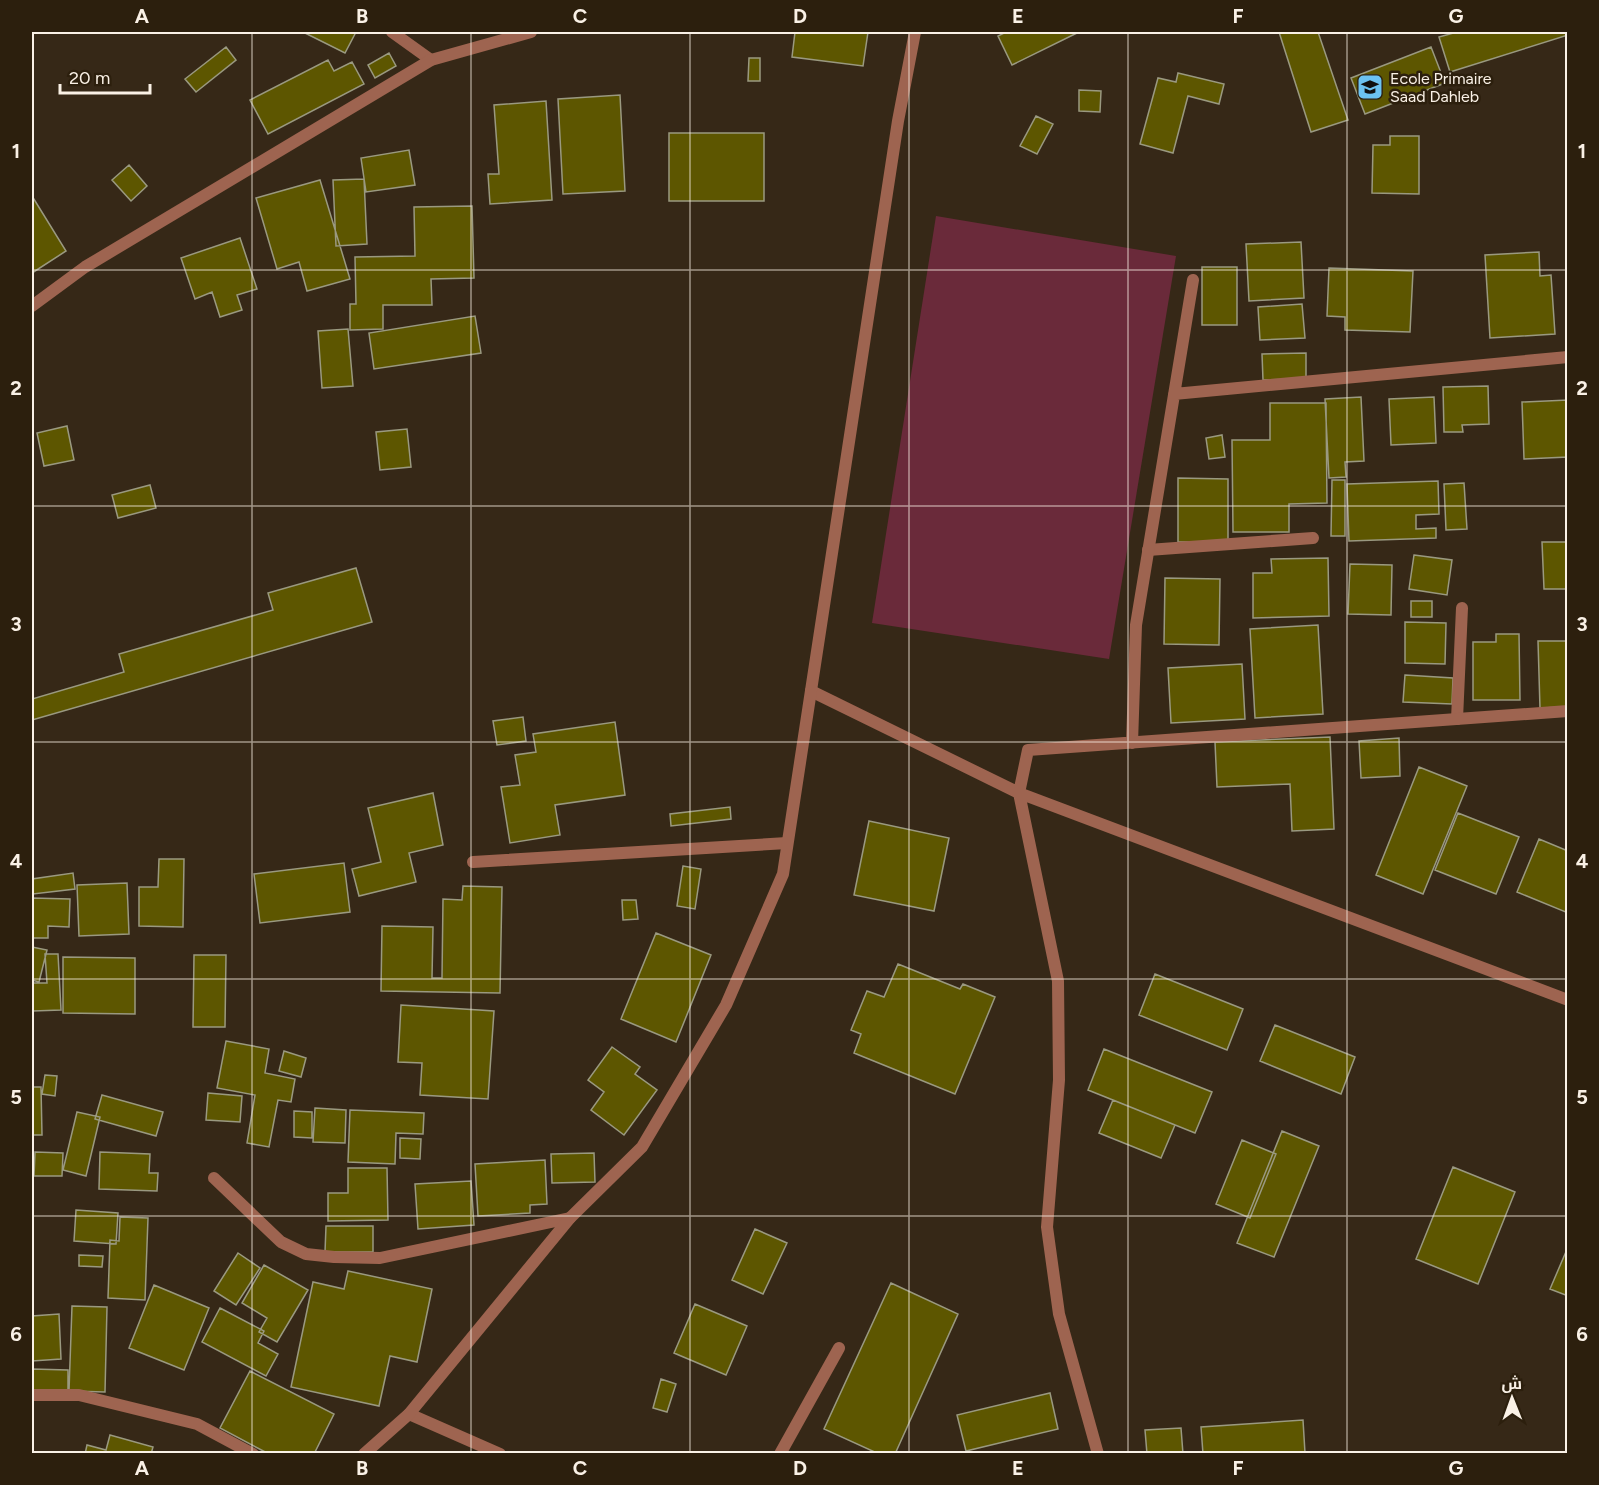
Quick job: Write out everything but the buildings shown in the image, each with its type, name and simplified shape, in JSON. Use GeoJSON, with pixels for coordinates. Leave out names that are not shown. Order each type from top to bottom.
{"type":"FeatureCollection","features":[{"type":"Feature","properties":{"kind":"street"},"geometry":{"type":"LineString","coordinates":[[392,32],[431,60]]}},
{"type":"Feature","properties":{"kind":"street"},"geometry":{"type":"LineString","coordinates":[[32,306],[85,267],[431,60],[531,32]]}},
{"type":"Feature","properties":{"kind":"street"},"geometry":{"type":"LineString","coordinates":[[364,1454],[409,1414],[570,1218],[642,1147],[726,1005],[783,874],[898,121],[915,32]]}},
{"type":"Feature","properties":{"kind":"street"},"geometry":{"type":"LineString","coordinates":[[1132,743],[1136,625],[1193,280]]}},
{"type":"Feature","properties":{"kind":"street"},"geometry":{"type":"LineString","coordinates":[[1174,394],[1568,357]]}},
{"type":"Feature","properties":{"kind":"street"},"geometry":{"type":"LineString","coordinates":[[1148,550],[1313,538]]}},
{"type":"Feature","properties":{"kind":"street"},"geometry":{"type":"LineString","coordinates":[[1457,719],[1462,608]]}},
{"type":"Feature","properties":{"kind":"street"},"geometry":{"type":"LineString","coordinates":[[811,691],[1019,793],[1568,1000]]}},
{"type":"Feature","properties":{"kind":"street"},"geometry":{"type":"LineString","coordinates":[[1098,1454],[1059,1314],[1047,1227],[1059,1080],[1058,981],[1019,793],[1028,750],[1568,711]]}},
{"type":"Feature","properties":{"kind":"street"},"geometry":{"type":"LineString","coordinates":[[473,862],[787,843]]}},
{"type":"Feature","properties":{"kind":"street"},"geometry":{"type":"LineString","coordinates":[[214,1178],[281,1242],[306,1254],[334,1257],[380,1257],[570,1218]]}},
{"type":"Feature","properties":{"kind":"street"},"geometry":{"type":"LineString","coordinates":[[780,1454],[838,1348]]}},
{"type":"Feature","properties":{"kind":"street"},"geometry":{"type":"LineString","coordinates":[[32,1395],[79,1395],[197,1424],[253,1454]]}},
{"type":"Feature","properties":{"kind":"street"},"geometry":{"type":"LineString","coordinates":[[409,1414],[500,1454]]}},
{"type":"Feature","properties":{"kind":"shaded area"},"geometry":{"type":"Polygon","coordinates":[[[936,216],[1176,256],[1109,659],[872,623],[936,216]]]}},
{"type":"Feature","properties":{"kind":"place","name":"Ecole Primaire Saad Dahleb"},"geometry":{"type":"Point","coordinates":[1370,87]}}]}
